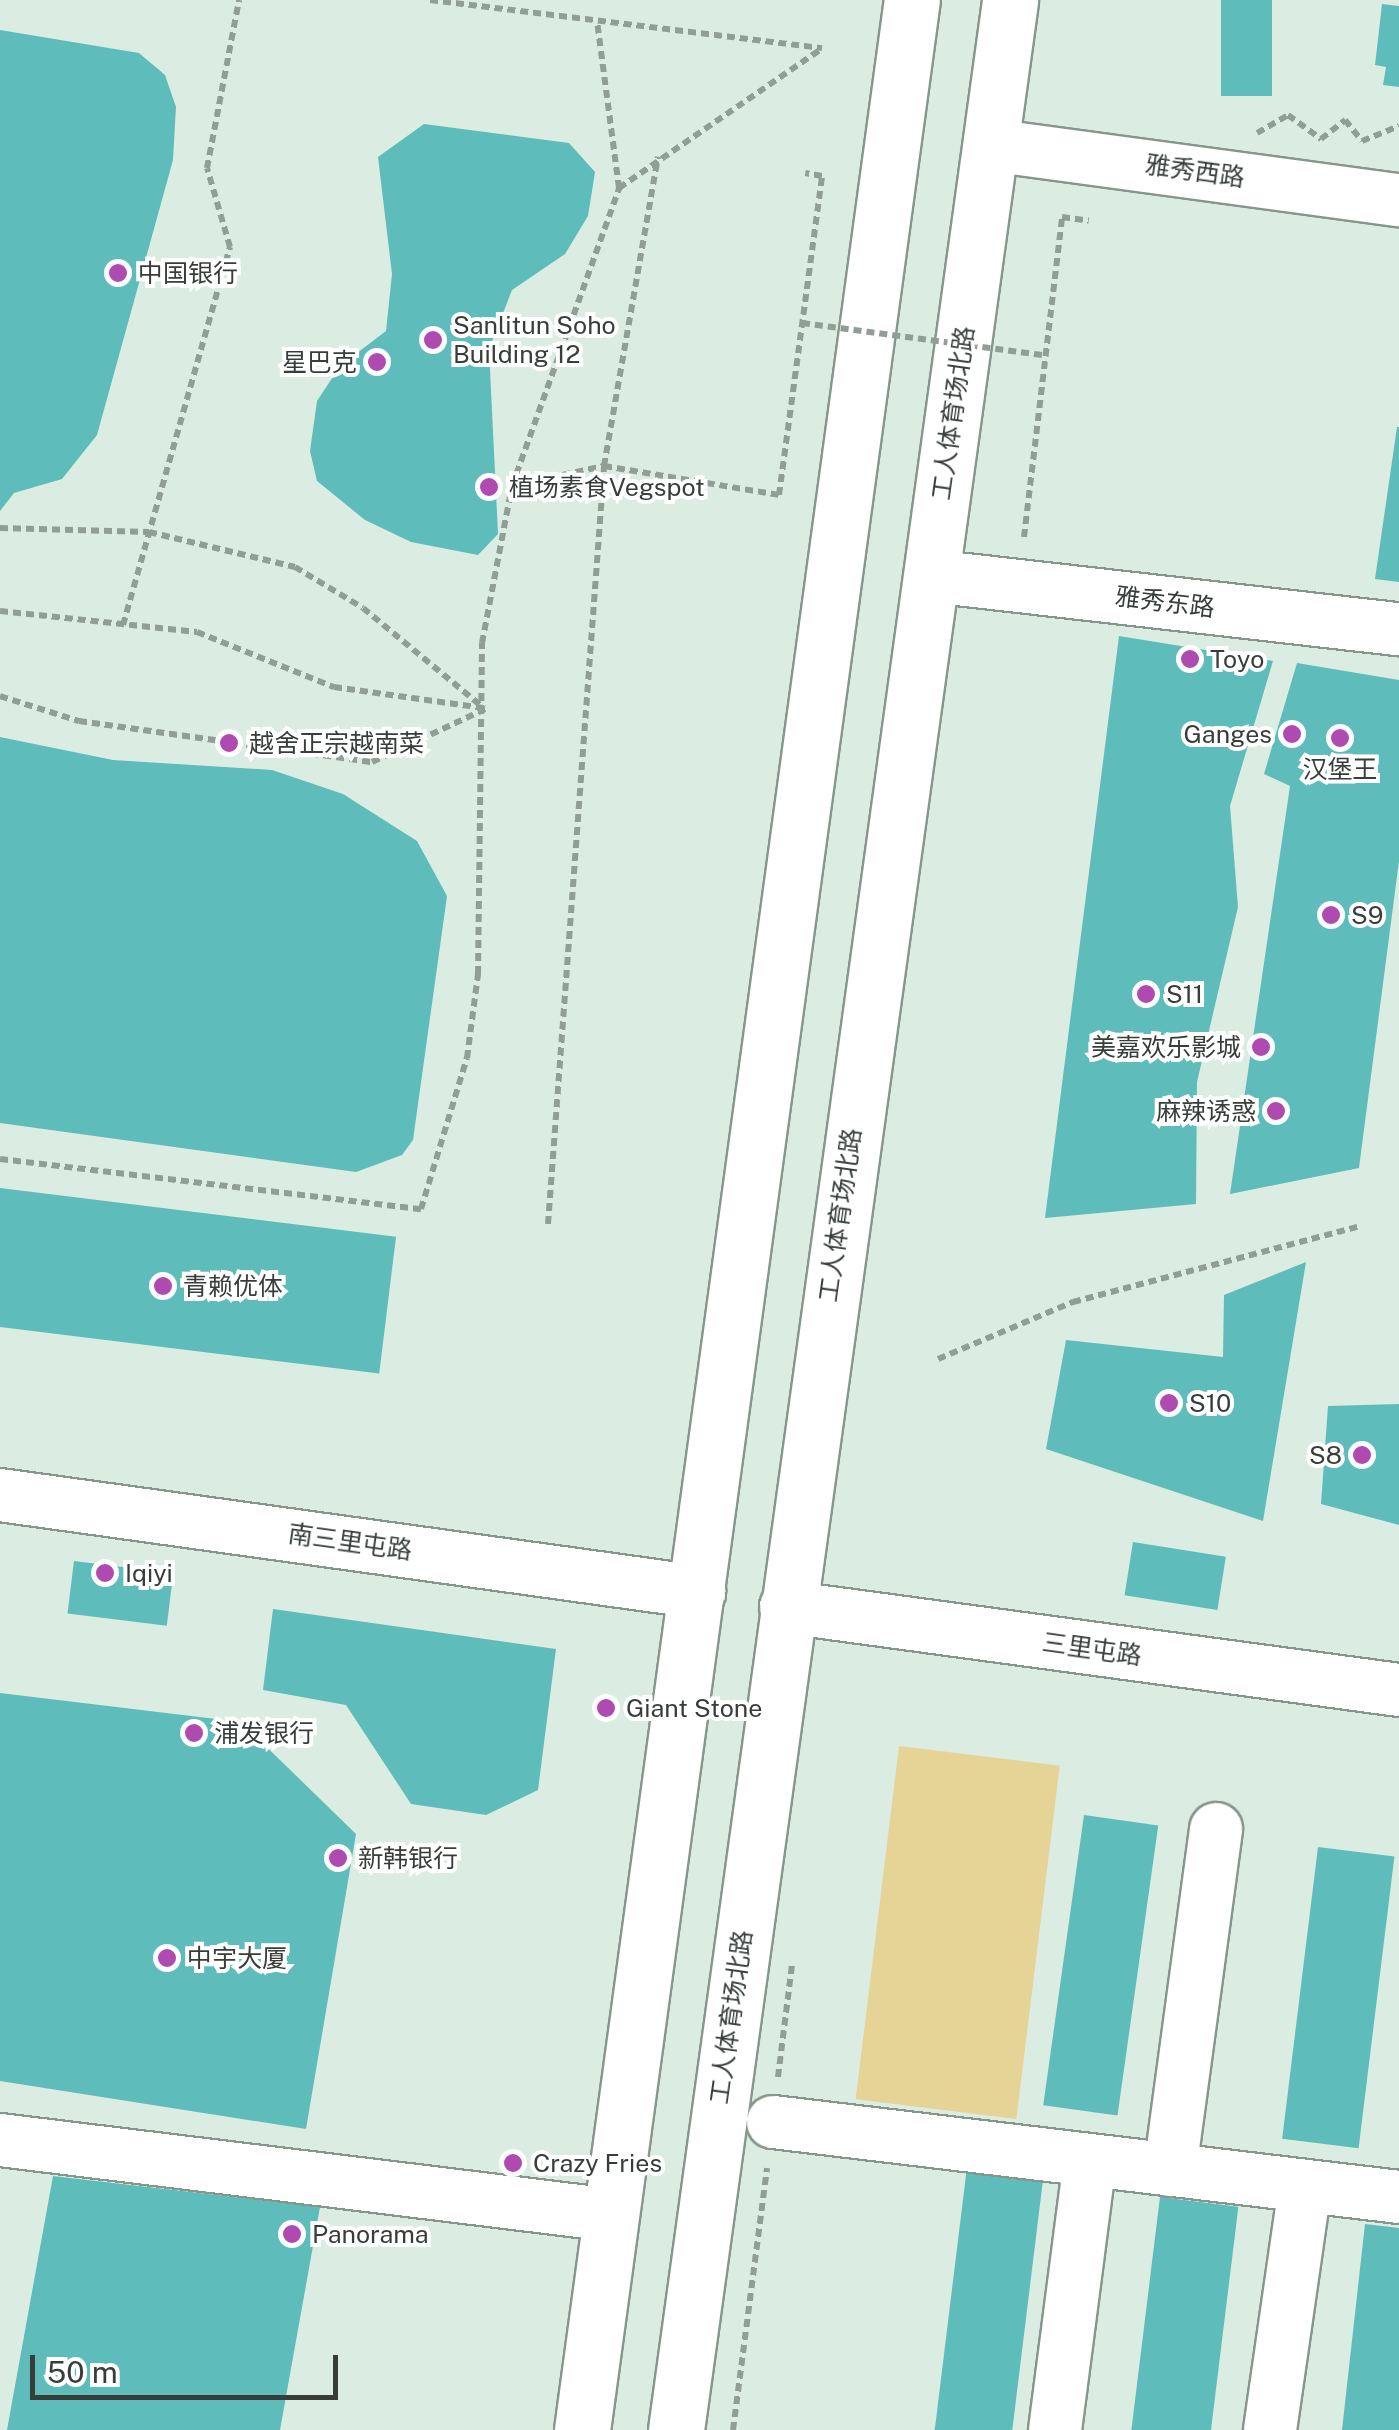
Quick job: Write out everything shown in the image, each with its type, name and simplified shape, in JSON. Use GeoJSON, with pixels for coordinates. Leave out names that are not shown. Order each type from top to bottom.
{"type":"FeatureCollection","features":[{"type":"Feature","properties":{"kind":"main road"},"geometry":{"type":"LineString","coordinates":[[582,2430],[699,1592],[912,0]]}},
{"type":"Feature","properties":{"kind":"main road","name":"工人体育场北路"},"geometry":{"type":"LineString","coordinates":[[676,2430],[786,1607],[1010,0]]}},
{"type":"Feature","properties":{"kind":"street","name":"雅秀西路"},"geometry":{"type":"LineString","coordinates":[[990,145],[1399,200]]}},
{"type":"Feature","properties":{"kind":"street","name":"雅秀东路"},"geometry":{"type":"LineString","coordinates":[[931,576],[1399,629]]}},
{"type":"Feature","properties":{"kind":"street","name":"南三里屯路"},"geometry":{"type":"LineString","coordinates":[[0,1495],[699,1592]]}},
{"type":"Feature","properties":{"kind":"street","name":"三里屯路"},"geometry":{"type":"LineString","coordinates":[[786,1607],[1399,1690]]}},
{"type":"Feature","properties":{"kind":"street"},"geometry":{"type":"LineString","coordinates":[[1170,2170],[1216,1829]]}},
{"type":"Feature","properties":{"kind":"street"},"geometry":{"type":"LineString","coordinates":[[773,2122],[1399,2197]]}},
{"type":"Feature","properties":{"kind":"street"},"geometry":{"type":"LineString","coordinates":[[0,2140],[612,2214]]}},
{"type":"Feature","properties":{"kind":"street"},"geometry":{"type":"LineString","coordinates":[[1055,2430],[1090,2161]]}},
{"type":"Feature","properties":{"kind":"street"},"geometry":{"type":"LineString","coordinates":[[1270,2430],[1304,2186]]}},
{"type":"Feature","properties":{"kind":"path"},"geometry":{"type":"LineString","coordinates":[[123,625],[230,247],[208,168],[239,0]]}},
{"type":"Feature","properties":{"kind":"path"},"geometry":{"type":"LineString","coordinates":[[430,0],[822,48],[658,157],[619,188]]}},
{"type":"Feature","properties":{"kind":"path"},"geometry":{"type":"LineString","coordinates":[[0,1159],[421,1209],[467,1058],[478,974],[485,708],[482,643],[512,486],[619,188],[598,20]]}},
{"type":"Feature","properties":{"kind":"path"},"geometry":{"type":"LineString","coordinates":[[1234,130],[1259,134],[1288,116],[1322,139],[1346,120],[1362,141],[1374,142],[1399,126]]}},
{"type":"Feature","properties":{"kind":"path"},"geometry":{"type":"LineString","coordinates":[[548,1224],[604,466],[658,157]]}},
{"type":"Feature","properties":{"kind":"path"},"geometry":{"type":"LineString","coordinates":[[512,486],[604,466],[780,495],[822,176],[806,173]]}},
{"type":"Feature","properties":{"kind":"path"},"geometry":{"type":"LineString","coordinates":[[1020,536],[1062,217],[1089,220]]}},
{"type":"Feature","properties":{"kind":"path"},"geometry":{"type":"LineString","coordinates":[[802,323],[1042,355]]}},
{"type":"Feature","properties":{"kind":"path"},"geometry":{"type":"LineString","coordinates":[[0,528],[150,532],[295,567],[363,608],[485,708]]}},
{"type":"Feature","properties":{"kind":"path"},"geometry":{"type":"LineString","coordinates":[[0,611],[197,632],[334,687],[485,708]]}},
{"type":"Feature","properties":{"kind":"path"},"geometry":{"type":"LineString","coordinates":[[0,696],[149,734],[372,762],[485,708]]}},
{"type":"Feature","properties":{"kind":"path"},"geometry":{"type":"LineString","coordinates":[[938,1359],[1072,1302],[1356,1227]]}},
{"type":"Feature","properties":{"kind":"shaded area"},"geometry":{"type":"Polygon","coordinates":[[[899,1746],[1060,1766],[1016,2119],[856,2099],[899,1746]]]}},
{"type":"Feature","properties":{"kind":"building"},"geometry":{"type":"Polygon","coordinates":[[[1221,0],[1272,0],[1272,96],[1221,96],[1221,0]]]}},
{"type":"Feature","properties":{"kind":"building"},"geometry":{"type":"Polygon","coordinates":[[[1382,4],[1399,6],[1399,87],[1383,85],[1386,67],[1375,65],[1382,4]]]}},
{"type":"Feature","properties":{"kind":"building"},"geometry":{"type":"Polygon","coordinates":[[[0,30],[139,53],[165,75],[176,107],[173,160],[97,435],[62,479],[14,493],[0,511],[0,30]]]}},
{"type":"Feature","properties":{"kind":"building","name":"Sanlitun Soho Building 12"},"geometry":{"type":"Polygon","coordinates":[[[424,124],[569,143],[595,172],[588,216],[565,254],[512,290],[489,349],[498,534],[478,555],[411,542],[365,520],[317,481],[310,451],[317,401],[340,366],[386,331],[392,274],[378,157],[424,124]]]}},
{"type":"Feature","properties":{"kind":"building"},"geometry":{"type":"Polygon","coordinates":[[[1399,427],[1399,582],[1375,579],[1399,427]]]}},
{"type":"Feature","properties":{"kind":"building","name":"S11"},"geometry":{"type":"Polygon","coordinates":[[[1119,636],[1273,661],[1230,806],[1238,907],[1197,1082],[1196,1204],[1045,1218],[1119,636]]]}},
{"type":"Feature","properties":{"kind":"building","name":"S9"},"geometry":{"type":"Polygon","coordinates":[[[1297,663],[1399,680],[1399,861],[1359,1168],[1230,1194],[1290,786],[1264,774],[1297,663]]]}},
{"type":"Feature","properties":{"kind":"building"},"geometry":{"type":"Polygon","coordinates":[[[0,737],[113,760],[272,770],[343,794],[417,841],[447,896],[413,1140],[402,1155],[356,1172],[0,1123],[0,737]]]}},
{"type":"Feature","properties":{"kind":"building"},"geometry":{"type":"Polygon","coordinates":[[[0,1188],[396,1237],[379,1374],[0,1327],[0,1188]]]}},
{"type":"Feature","properties":{"kind":"building","name":"S10"},"geometry":{"type":"Polygon","coordinates":[[[1306,1262],[1263,1521],[1046,1449],[1066,1340],[1223,1357],[1224,1295],[1306,1262]]]}},
{"type":"Feature","properties":{"kind":"building","name":"S8"},"geometry":{"type":"Polygon","coordinates":[[[1399,1404],[1399,1525],[1321,1504],[1328,1406],[1399,1404]]]}},
{"type":"Feature","properties":{"kind":"building"},"geometry":{"type":"Polygon","coordinates":[[[1133,1542],[1226,1557],[1217,1610],[1125,1595],[1133,1542]]]}},
{"type":"Feature","properties":{"kind":"building"},"geometry":{"type":"Polygon","coordinates":[[[74,1561],[173,1573],[167,1626],[68,1614],[74,1561]]]}},
{"type":"Feature","properties":{"kind":"building"},"geometry":{"type":"Polygon","coordinates":[[[273,1609],[556,1649],[538,1790],[486,1815],[411,1804],[346,1705],[263,1690],[273,1609]]]}},
{"type":"Feature","properties":{"kind":"building","name":"中宇大厦"},"geometry":{"type":"Polygon","coordinates":[[[0,1693],[241,1722],[356,1834],[306,2129],[0,2081],[0,1693]]]}},
{"type":"Feature","properties":{"kind":"building"},"geometry":{"type":"Polygon","coordinates":[[[1084,1815],[1158,1825],[1117,2116],[1043,2105],[1084,1815]]]}},
{"type":"Feature","properties":{"kind":"building"},"geometry":{"type":"Polygon","coordinates":[[[1318,1847],[1394,1856],[1359,2148],[1282,2139],[1318,1847]]]}},
{"type":"Feature","properties":{"kind":"building"},"geometry":{"type":"Polygon","coordinates":[[[967,2167],[1043,2176],[1012,2430],[935,2430],[967,2167]]]}},
{"type":"Feature","properties":{"kind":"building"},"geometry":{"type":"Polygon","coordinates":[[[53,2176],[320,2207],[280,2430],[7,2430],[53,2176]]]}},
{"type":"Feature","properties":{"kind":"building"},"geometry":{"type":"Polygon","coordinates":[[[1160,2197],[1238,2207],[1211,2430],[1131,2430],[1160,2197]]]}},
{"type":"Feature","properties":{"kind":"building"},"geometry":{"type":"Polygon","coordinates":[[[1365,2224],[1399,2228],[1399,2430],[1342,2430],[1365,2224]]]}},
{"type":"Feature","properties":{"kind":"place","name":"中国银行"},"geometry":{"type":"Point","coordinates":[118,273]}},
{"type":"Feature","properties":{"kind":"place","name":"Sanlitun Soho Building 12"},"geometry":{"type":"Point","coordinates":[433,340]}},
{"type":"Feature","properties":{"kind":"place","name":"星巴克"},"geometry":{"type":"Point","coordinates":[377,362]}},
{"type":"Feature","properties":{"kind":"place","name":"植场素食Vegspot"},"geometry":{"type":"Point","coordinates":[489,487]}},
{"type":"Feature","properties":{"kind":"place","name":"Toyo"},"geometry":{"type":"Point","coordinates":[1190,659]}},
{"type":"Feature","properties":{"kind":"place","name":"Ganges"},"geometry":{"type":"Point","coordinates":[1292,734]}},
{"type":"Feature","properties":{"kind":"place","name":"汉堡王"},"geometry":{"type":"Point","coordinates":[1340,738]}},
{"type":"Feature","properties":{"kind":"place","name":"越舍正宗越南菜"},"geometry":{"type":"Point","coordinates":[229,743]}},
{"type":"Feature","properties":{"kind":"place","name":"S9"},"geometry":{"type":"Point","coordinates":[1331,915]}},
{"type":"Feature","properties":{"kind":"place","name":"S11"},"geometry":{"type":"Point","coordinates":[1146,994]}},
{"type":"Feature","properties":{"kind":"place","name":"美嘉欢乐影城"},"geometry":{"type":"Point","coordinates":[1261,1047]}},
{"type":"Feature","properties":{"kind":"place","name":"麻辣诱惑"},"geometry":{"type":"Point","coordinates":[1276,1111]}},
{"type":"Feature","properties":{"kind":"place","name":"青赖优体"},"geometry":{"type":"Point","coordinates":[163,1286]}},
{"type":"Feature","properties":{"kind":"place","name":"S10"},"geometry":{"type":"Point","coordinates":[1169,1403]}},
{"type":"Feature","properties":{"kind":"place","name":"S8"},"geometry":{"type":"Point","coordinates":[1362,1455]}},
{"type":"Feature","properties":{"kind":"place","name":"Iqiyi"},"geometry":{"type":"Point","coordinates":[105,1573]}},
{"type":"Feature","properties":{"kind":"place","name":"Giant Stone"},"geometry":{"type":"Point","coordinates":[606,1708]}},
{"type":"Feature","properties":{"kind":"place","name":"浦发银行"},"geometry":{"type":"Point","coordinates":[194,1733]}},
{"type":"Feature","properties":{"kind":"place","name":"新韩银行"},"geometry":{"type":"Point","coordinates":[338,1858]}},
{"type":"Feature","properties":{"kind":"place","name":"中宇大厦"},"geometry":{"type":"Point","coordinates":[167,1958]}},
{"type":"Feature","properties":{"kind":"place","name":"Crazy Fries"},"geometry":{"type":"Point","coordinates":[513,2163]}},
{"type":"Feature","properties":{"kind":"place","name":"Panorama"},"geometry":{"type":"Point","coordinates":[292,2234]}}]}
